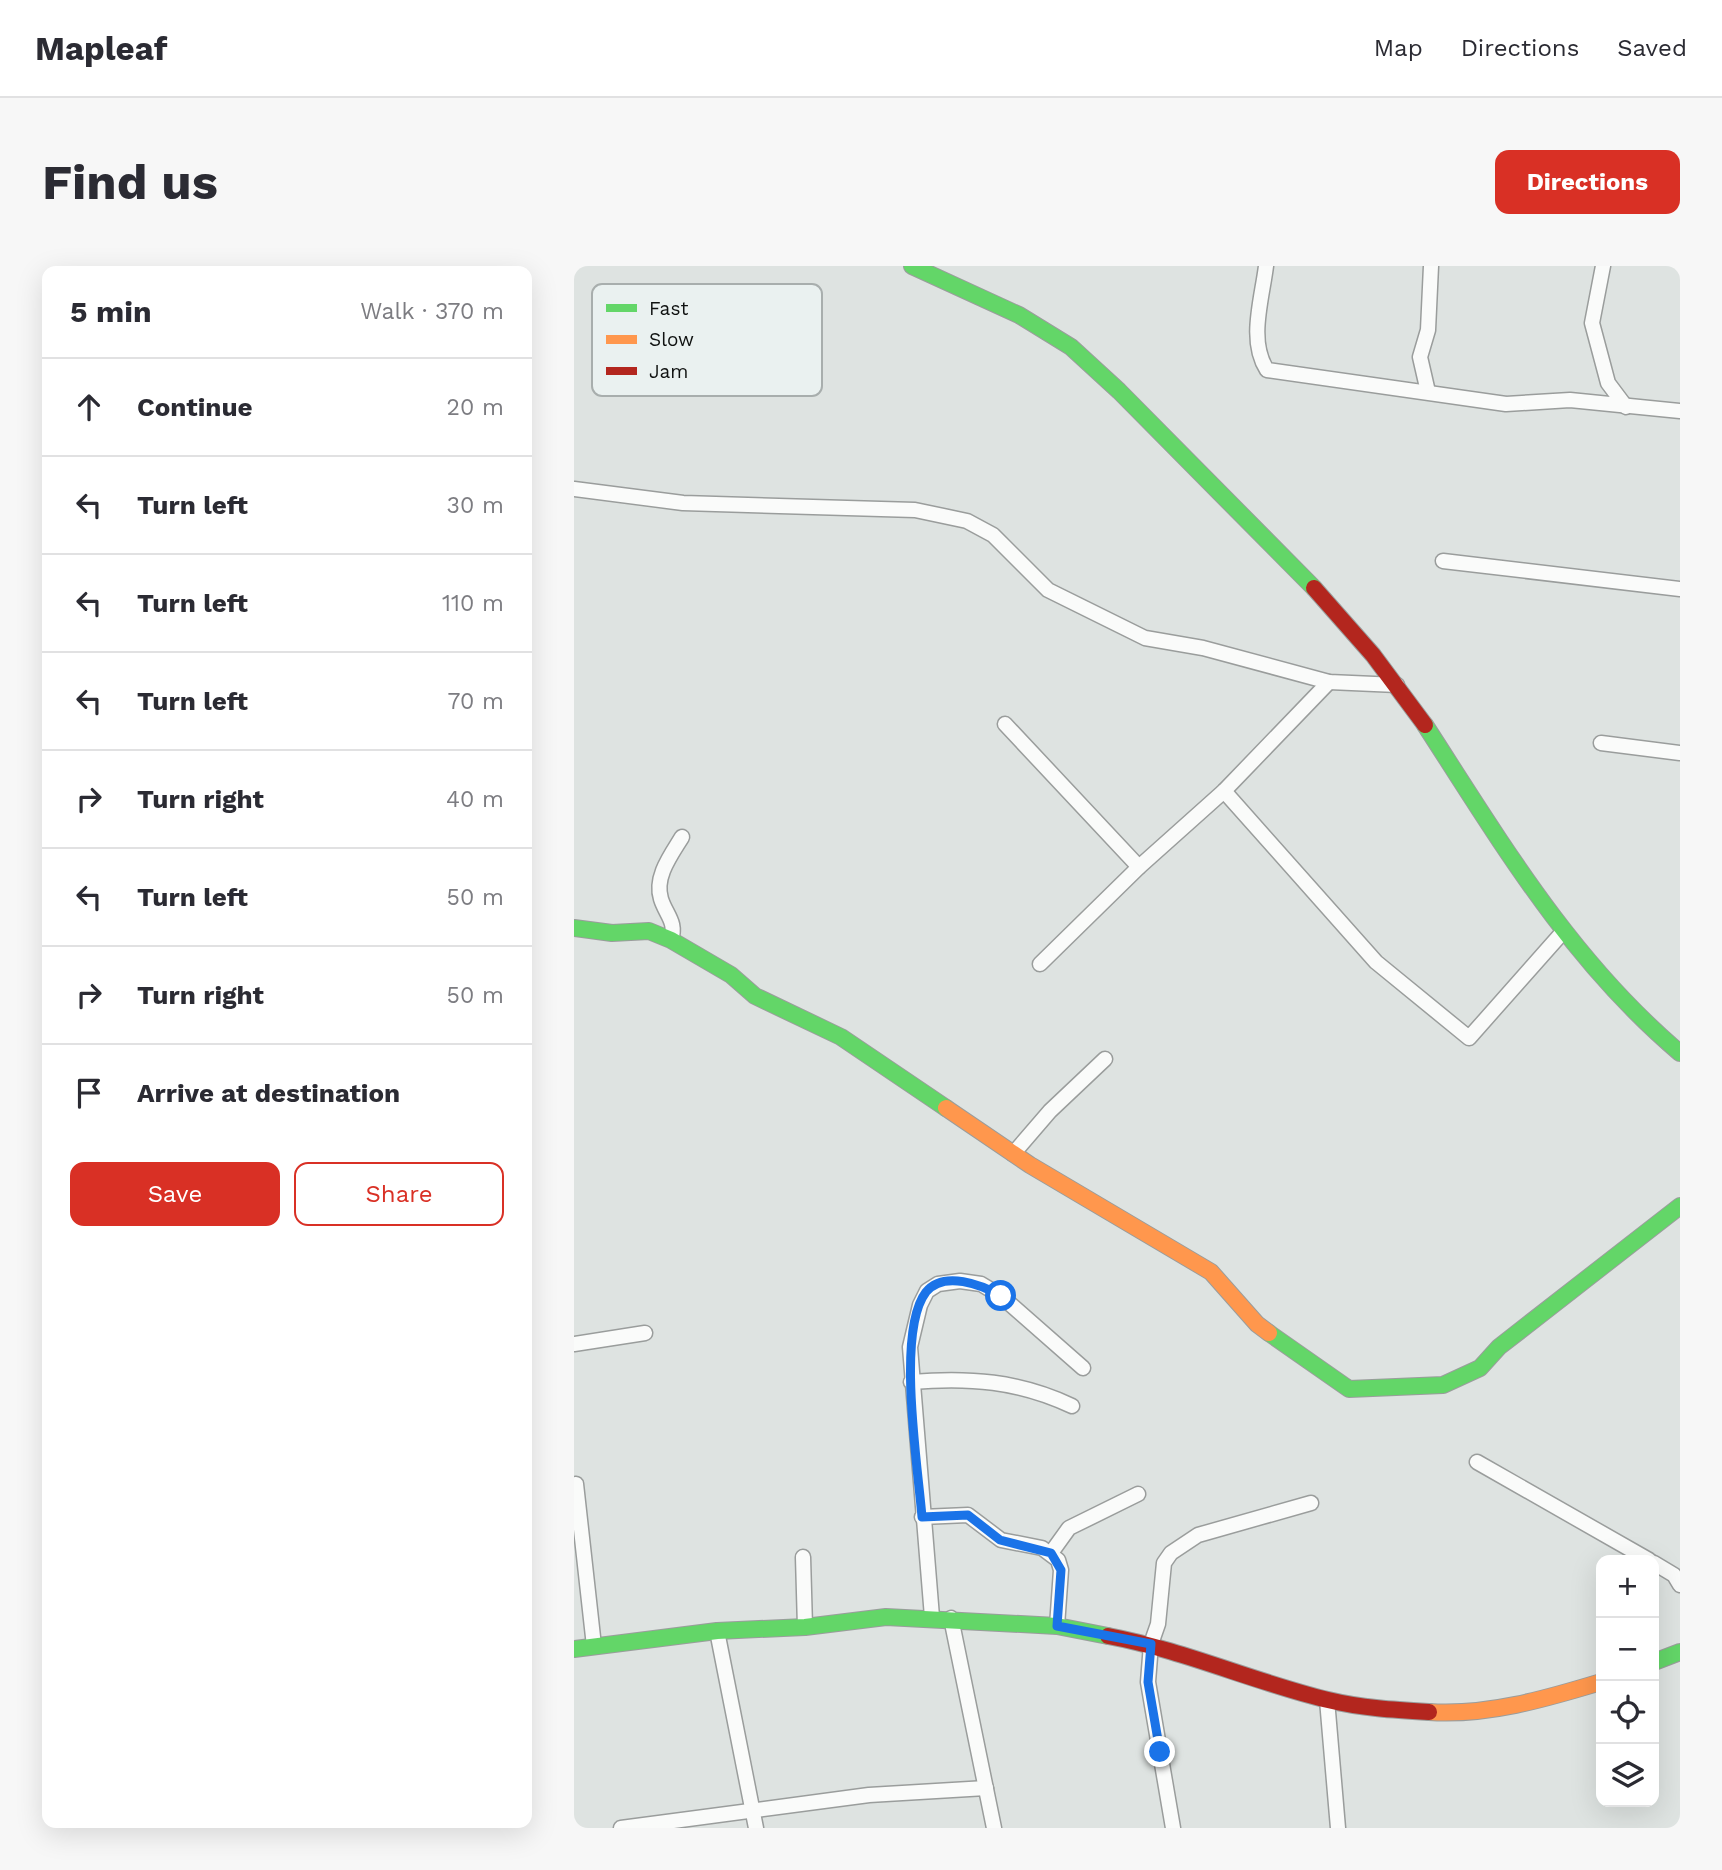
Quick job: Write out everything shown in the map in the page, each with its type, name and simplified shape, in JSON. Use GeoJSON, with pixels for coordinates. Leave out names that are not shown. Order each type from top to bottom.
{"type":"FeatureCollection","features":[{"type":"Feature","properties":{"kind":"street"},"geometry":{"type":"LineString","coordinates":[[912,266],[1020,315],[1085,359],[1245,516],[1325,601],[1397,685],[1508,856],[1584,961],[1648,1027],[1680,1053]]}},
{"type":"Feature","properties":{"kind":"street"},"geometry":{"type":"LineString","coordinates":[[1266,266],[1256,339],[1259,357],[1267,370],[1506,404],[1570,400],[1680,411]]}},
{"type":"Feature","properties":{"kind":"street"},"geometry":{"type":"LineString","coordinates":[[1428,392],[1420,357],[1428,330],[1431,266]]}},
{"type":"Feature","properties":{"kind":"street"},"geometry":{"type":"LineString","coordinates":[[1603,266],[1592,323],[1608,383],[1626,407]]}},
{"type":"Feature","properties":{"kind":"street"},"geometry":{"type":"LineString","coordinates":[[574,489],[682,502],[915,510],[967,521],[993,535],[1048,590],[1145,638],[1203,648],[1329,682],[1397,685]]}},
{"type":"Feature","properties":{"kind":"street"},"geometry":{"type":"LineString","coordinates":[[1443,561],[1680,589]]}},
{"type":"Feature","properties":{"kind":"street"},"geometry":{"type":"LineString","coordinates":[[1040,964],[1139,867],[1224,791],[1329,682]]}},
{"type":"Feature","properties":{"kind":"street"},"geometry":{"type":"LineString","coordinates":[[1004,724],[1139,867]]}},
{"type":"Feature","properties":{"kind":"street"},"geometry":{"type":"LineString","coordinates":[[1601,743],[1680,753]]}},
{"type":"Feature","properties":{"kind":"street"},"geometry":{"type":"LineString","coordinates":[[1224,791],[1377,962],[1469,1038],[1562,933]]}},
{"type":"Feature","properties":{"kind":"street"},"geometry":{"type":"LineString","coordinates":[[671,940],[674,926],[661,898],[660,887],[663,872],[682,837]]}},
{"type":"Feature","properties":{"kind":"street"},"geometry":{"type":"LineString","coordinates":[[574,928],[612,933],[631,930],[649,932],[671,940],[731,975],[755,996],[841,1037],[1013,1154],[1211,1272],[1257,1324],[1337,1383],[1356,1391],[1443,1385],[1469,1375],[1480,1368],[1499,1348],[1680,1206]]}},
{"type":"Feature","properties":{"kind":"street"},"geometry":{"type":"LineString","coordinates":[[1013,1154],[1050,1111],[1105,1059]]}},
{"type":"Feature","properties":{"kind":"street"},"geometry":{"type":"LineString","coordinates":[[932,1618],[910,1347],[920,1305],[927,1291],[938,1284],[960,1281],[981,1284],[1001,1296],[1083,1367]]}},
{"type":"Feature","properties":{"kind":"street"},"geometry":{"type":"LineString","coordinates":[[574,1344],[645,1333]]}},
{"type":"Feature","properties":{"kind":"street"},"geometry":{"type":"LineString","coordinates":[[911,1382],[949,1378],[992,1381],[1018,1385],[1072,1406]]}},
{"type":"Feature","properties":{"kind":"street"},"geometry":{"type":"LineString","coordinates":[[1477,1462],[1640,1555]]}},
{"type":"Feature","properties":{"kind":"street"},"geometry":{"type":"LineString","coordinates":[[576,1484],[594,1646]]}},
{"type":"Feature","properties":{"kind":"street"},"geometry":{"type":"LineString","coordinates":[[1051,1553],[1069,1528],[1138,1494]]}},
{"type":"Feature","properties":{"kind":"street"},"geometry":{"type":"LineString","coordinates":[[1173,1828],[1148,1682],[1151,1644],[1158,1624],[1164,1563],[1171,1553],[1198,1535],[1311,1503]]}},
{"type":"Feature","properties":{"kind":"street"},"geometry":{"type":"LineString","coordinates":[[922,1517],[968,1515],[1000,1540],[1051,1553],[1061,1570],[1057,1626]]}},
{"type":"Feature","properties":{"kind":"street"},"geometry":{"type":"LineString","coordinates":[[803,1556],[805,1627]]}},
{"type":"Feature","properties":{"kind":"street"},"geometry":{"type":"LineString","coordinates":[[1659,1566],[1678,1575]]}},
{"type":"Feature","properties":{"kind":"street"},"geometry":{"type":"LineString","coordinates":[[574,1649],[717,1631],[805,1627],[886,1617],[951,1618],[1057,1626],[1151,1644],[1327,1700],[1367,1708],[1461,1714],[1552,1697],[1596,1684]]}},
{"type":"Feature","properties":{"kind":"street"},"geometry":{"type":"LineString","coordinates":[[951,1618],[994,1828]]}},
{"type":"Feature","properties":{"kind":"street"},"geometry":{"type":"LineString","coordinates":[[717,1631],[756,1828]]}},
{"type":"Feature","properties":{"kind":"street"},"geometry":{"type":"LineString","coordinates":[[1659,1660],[1680,1652]]}},
{"type":"Feature","properties":{"kind":"street"},"geometry":{"type":"LineString","coordinates":[[1327,1700],[1338,1828]]}},
{"type":"Feature","properties":{"kind":"street"},"geometry":{"type":"LineString","coordinates":[[621,1828],[869,1795],[986,1788]]}},
{"type":"Feature","properties":{"kind":"traffic: fast"},"geometry":{"type":"LineString","coordinates":[[912,266],[1019,315],[1071,347],[1119,391],[1314,588]]}},
{"type":"Feature","properties":{"kind":"traffic: fast"},"geometry":{"type":"LineString","coordinates":[[1425,725],[1540,899],[1605,980],[1680,1053]]}},
{"type":"Feature","properties":{"kind":"traffic: fast"},"geometry":{"type":"LineString","coordinates":[[574,928],[612,933],[649,931],[671,940],[731,975],[755,996],[841,1037],[946,1108]]}},
{"type":"Feature","properties":{"kind":"traffic: fast"},"geometry":{"type":"LineString","coordinates":[[1269,1333],[1349,1389],[1443,1385],[1480,1368],[1499,1347],[1680,1206]]}},
{"type":"Feature","properties":{"kind":"traffic: fast"},"geometry":{"type":"LineString","coordinates":[[574,1649],[717,1631],[805,1627],[886,1617],[1057,1626],[1108,1636]]}},
{"type":"Feature","properties":{"kind":"traffic: fast"},"geometry":{"type":"LineString","coordinates":[[1659,1660],[1680,1652]]}},
{"type":"Feature","properties":{"kind":"traffic: slow"},"geometry":{"type":"LineString","coordinates":[[946,1108],[1030,1165],[1211,1272],[1257,1324],[1269,1333]]}},
{"type":"Feature","properties":{"kind":"traffic: slow"},"geometry":{"type":"LineString","coordinates":[[1429,1712],[1494,1709],[1596,1683]]}},
{"type":"Feature","properties":{"kind":"traffic: jam"},"geometry":{"type":"LineString","coordinates":[[1314,588],[1373,655],[1425,725]]}},
{"type":"Feature","properties":{"kind":"traffic: jam"},"geometry":{"type":"LineString","coordinates":[[1108,1636],[1164,1649],[1328,1700],[1365,1707],[1429,1712]]}},
{"type":"Feature","properties":{"kind":"route"},"geometry":{"type":"LineString","coordinates":[[1001,1296],[981,1284],[960,1281],[938,1284],[927,1291],[920,1305],[910,1347],[922,1517],[968,1515],[982,1522],[1000,1540],[1042,1548],[1058,1560],[1061,1570],[1057,1626],[1151,1644],[1148,1682],[1160,1752]]}}]}
